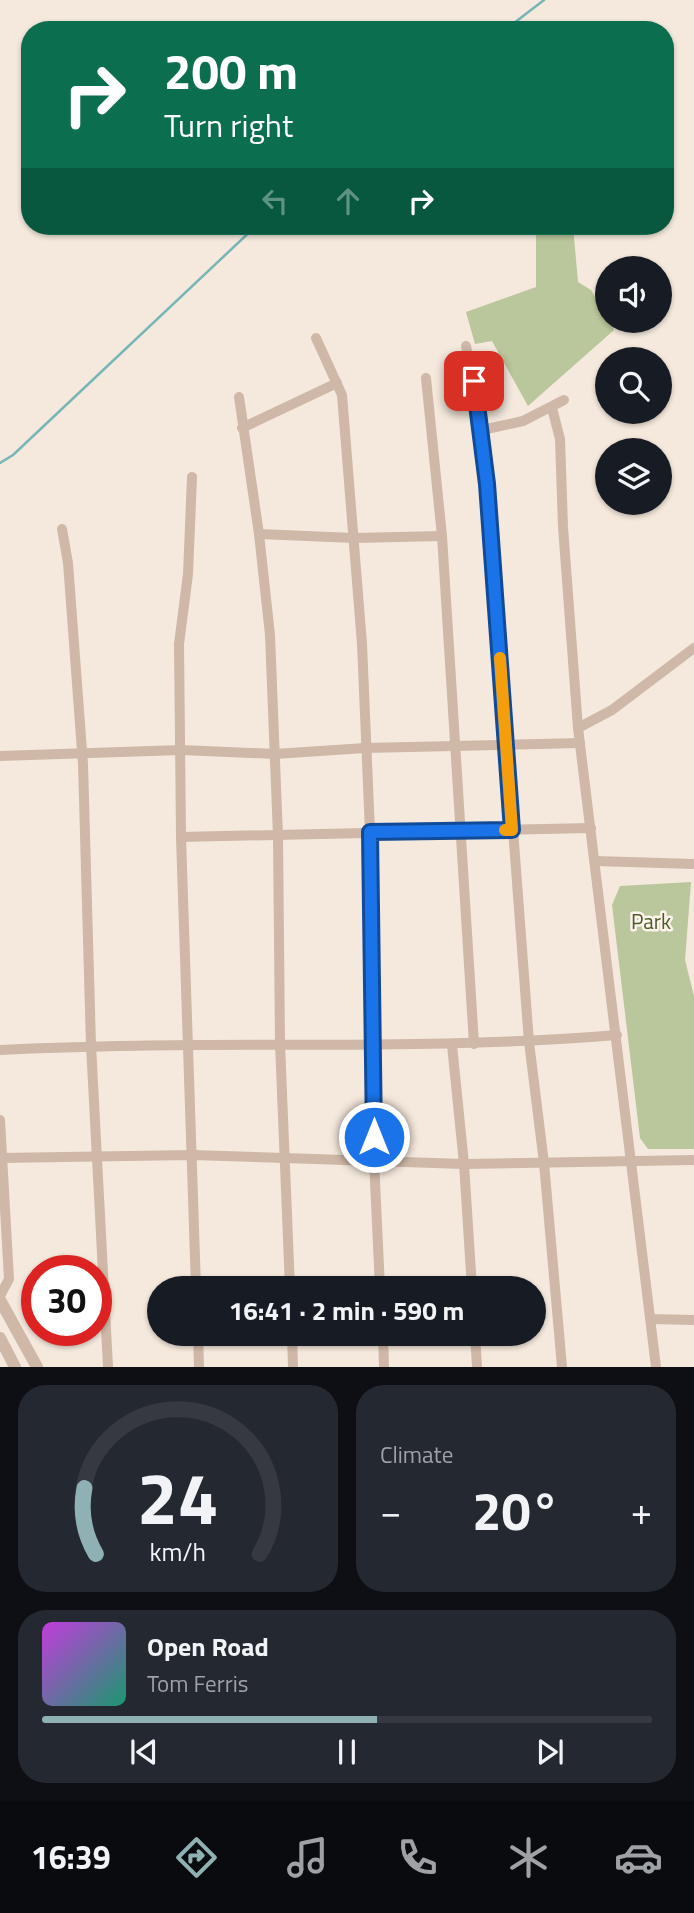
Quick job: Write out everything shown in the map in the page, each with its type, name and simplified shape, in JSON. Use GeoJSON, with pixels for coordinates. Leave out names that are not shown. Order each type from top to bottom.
{"type":"FeatureCollection","features":[{"type":"Feature","properties":{"kind":"street"},"geometry":{"type":"LineString","coordinates":[[316,338],[342,395],[362,644],[370,832],[374,1160],[379,1276]]}},
{"type":"Feature","properties":{"kind":"street"},"geometry":{"type":"LineString","coordinates":[[466,346],[482,430],[528,1042],[544,1163],[562,1367]]}},
{"type":"Feature","properties":{"kind":"street"},"geometry":{"type":"LineString","coordinates":[[426,378],[442,536],[474,1044]]}},
{"type":"Feature","properties":{"kind":"street"},"geometry":{"type":"LineString","coordinates":[[242,428],[337,383]]}},
{"type":"Feature","properties":{"kind":"street"},"geometry":{"type":"LineString","coordinates":[[239,397],[259,534],[270,635],[278,836],[280,1044],[289,1276]]}},
{"type":"Feature","properties":{"kind":"street"},"geometry":{"type":"LineString","coordinates":[[482,430],[523,421],[564,400]]}},
{"type":"Feature","properties":{"kind":"street"},"geometry":{"type":"LineString","coordinates":[[552,408],[560,439],[563,527],[578,728],[633,1159],[656,1367]]}},
{"type":"Feature","properties":{"kind":"street"},"geometry":{"type":"LineString","coordinates":[[192,477],[188,574],[179,644],[181,837],[197,1276]]}},
{"type":"Feature","properties":{"kind":"street"},"geometry":{"type":"LineString","coordinates":[[62,529],[68,563],[82,755],[91,1045],[107,1367]]}},
{"type":"Feature","properties":{"kind":"street"},"geometry":{"type":"LineString","coordinates":[[259,534],[354,538],[442,536]]}},
{"type":"Feature","properties":{"kind":"street"},"geometry":{"type":"LineString","coordinates":[[578,728],[612,710],[694,648]]}},
{"type":"Feature","properties":{"kind":"street"},"geometry":{"type":"LineString","coordinates":[[0,756],[181,750],[275,754],[365,748],[457,745],[506,747],[580,743]]}},
{"type":"Feature","properties":{"kind":"street"},"geometry":{"type":"LineString","coordinates":[[181,837],[591,828]]}},
{"type":"Feature","properties":{"kind":"street"},"geometry":{"type":"LineString","coordinates":[[595,862],[694,864]]}},
{"type":"Feature","properties":{"kind":"street"},"geometry":{"type":"LineString","coordinates":[[0,1049],[189,1043],[452,1045],[617,1035]]}},
{"type":"Feature","properties":{"kind":"street"},"geometry":{"type":"LineString","coordinates":[[452,1045],[471,1276]]}},
{"type":"Feature","properties":{"kind":"street"},"geometry":{"type":"LineString","coordinates":[[0,1120],[9,1279],[0,1298],[37,1367]]}},
{"type":"Feature","properties":{"kind":"street"},"geometry":{"type":"LineString","coordinates":[[1,1158],[192,1155],[464,1164],[694,1160]]}},
{"type":"Feature","properties":{"kind":"street"},"geometry":{"type":"LineString","coordinates":[[651,1319],[694,1320]]}},
{"type":"Feature","properties":{"kind":"street"},"geometry":{"type":"LineString","coordinates":[[0,1338],[15,1367]]}},
{"type":"Feature","properties":{"kind":"street"},"geometry":{"type":"LineString","coordinates":[[198,1346],[199,1367]]}},
{"type":"Feature","properties":{"kind":"street"},"geometry":{"type":"LineString","coordinates":[[292,1346],[293,1367]]}},
{"type":"Feature","properties":{"kind":"street"},"geometry":{"type":"LineString","coordinates":[[383,1346],[384,1367]]}},
{"type":"Feature","properties":{"kind":"street"},"geometry":{"type":"LineString","coordinates":[[476,1346],[477,1367]]}},
{"type":"Feature","properties":{"kind":"green space"},"geometry":{"type":"Polygon","coordinates":[[[536,235],[574,235],[578,282],[591,290],[595,297],[595,333],[611,333],[528,406],[492,341],[475,344],[466,312],[536,287],[536,235]]]}},
{"type":"Feature","properties":{"kind":"green space","name":"Park"},"geometry":{"type":"Polygon","coordinates":[[[691,882],[685,960],[694,996],[694,1149],[648,1149],[640,1138],[612,905],[620,886],[691,882]]]}},
{"type":"Feature","properties":{"kind":"waterway"},"geometry":{"type":"LineString","coordinates":[[517,21],[544,0]]}},
{"type":"Feature","properties":{"kind":"waterway"},"geometry":{"type":"LineString","coordinates":[[0,463],[13,455],[246,235]]}},
{"type":"Feature","properties":{"kind":"slow traffic"},"geometry":{"type":"LineString","coordinates":[[500,658],[512,830],[505,830]]}},
{"type":"Feature","properties":{"kind":"route"},"geometry":{"type":"LineString","coordinates":[[374,1137],[370,832],[512,830],[487,484],[474,381]]}}]}
